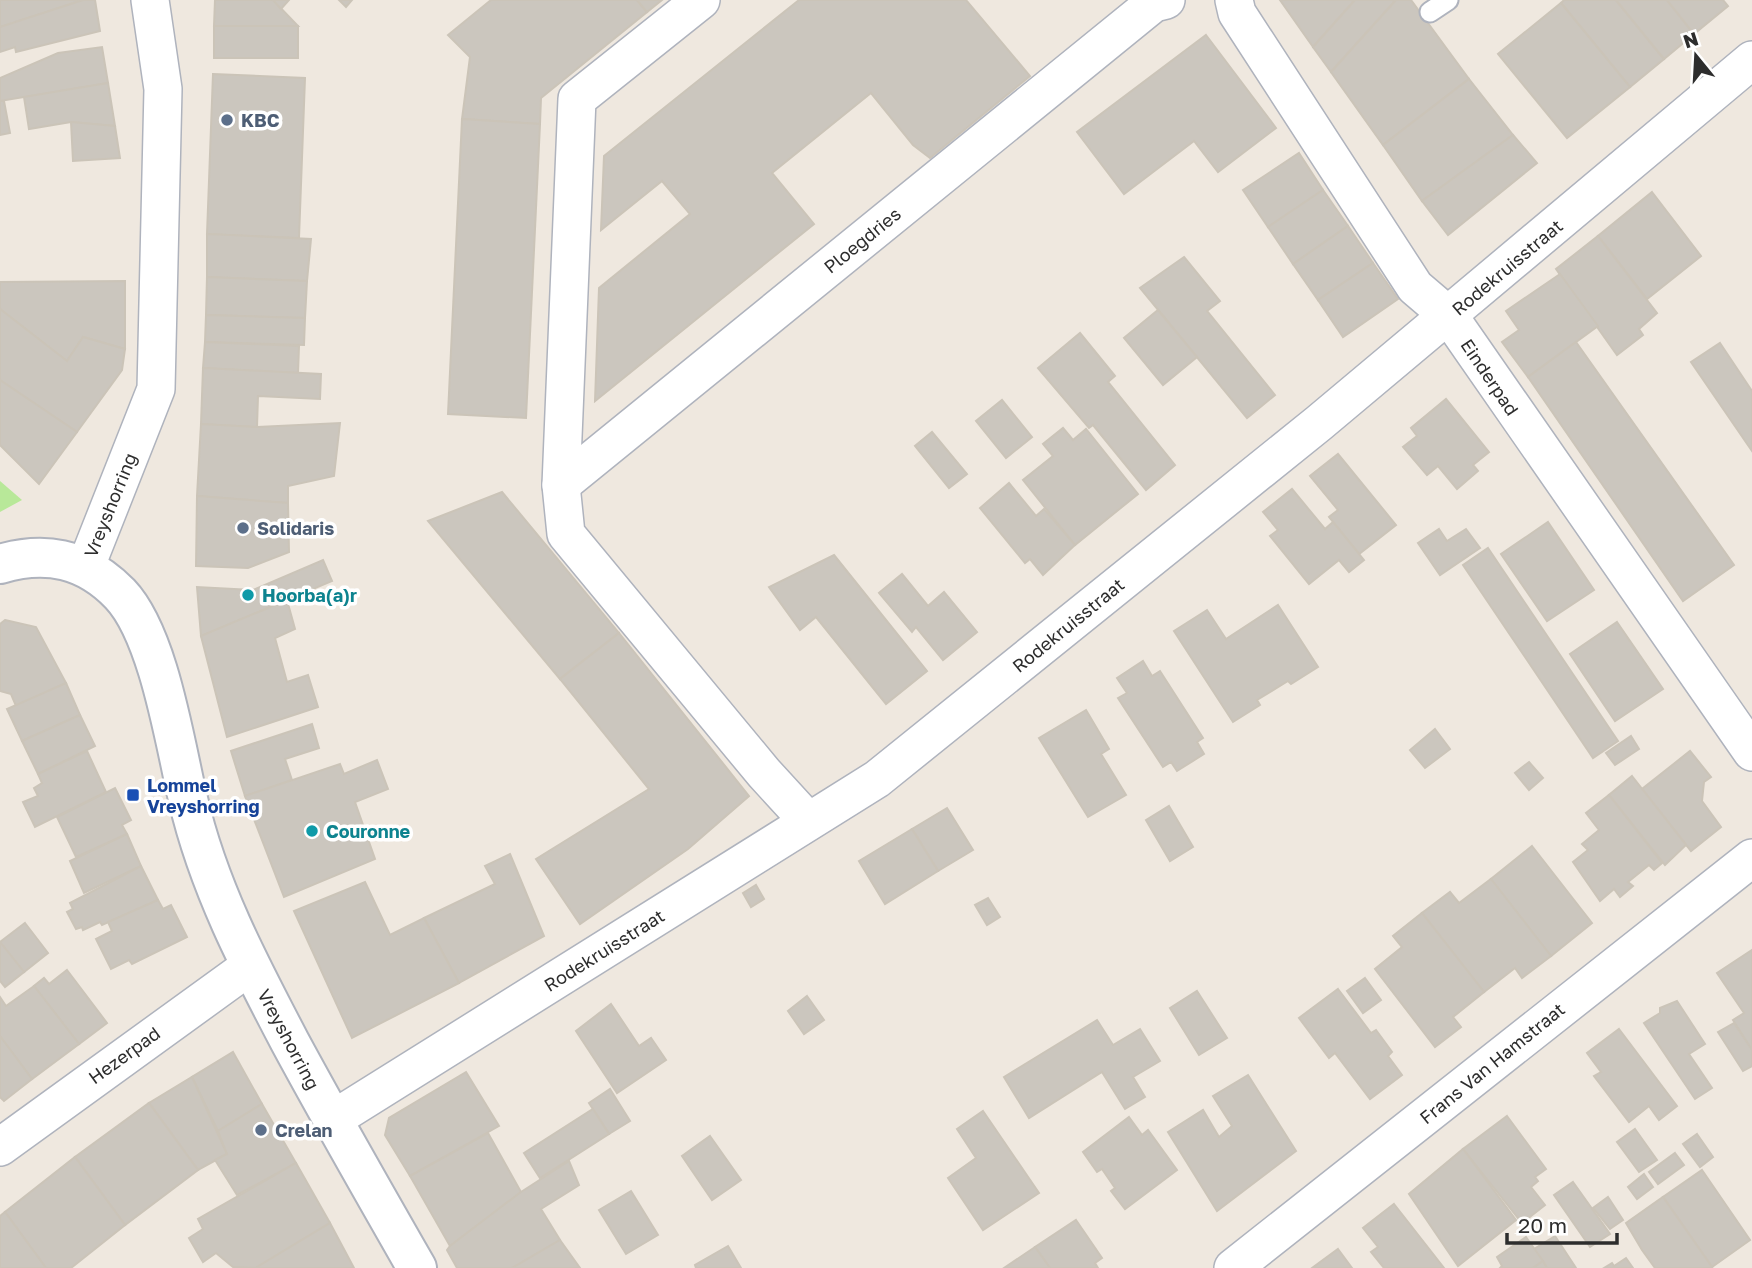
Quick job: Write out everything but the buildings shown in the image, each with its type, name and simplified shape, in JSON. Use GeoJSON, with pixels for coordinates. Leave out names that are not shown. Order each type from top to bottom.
{"type":"FeatureCollection","features":[{"type":"Feature","properties":{"kind":"main road"},"geometry":{"type":"LineString","coordinates":[[0,564],[51,557],[86,566]]}},
{"type":"Feature","properties":{"kind":"main road","name":"Vreyshorring"},"geometry":{"type":"LineString","coordinates":[[86,566],[121,596],[141,627],[168,704],[201,849],[250,966],[332,1120],[417,1268]]}},
{"type":"Feature","properties":{"kind":"street","name":"Vreyshorring"},"geometry":{"type":"LineString","coordinates":[[86,566],[156,389],[163,89],[150,0]]}},
{"type":"Feature","properties":{"kind":"street"},"geometry":{"type":"LineString","coordinates":[[701,0],[578,99],[561,485],[566,534],[764,773],[808,821]]}},
{"type":"Feature","properties":{"kind":"street","name":"Ploegdries"},"geometry":{"type":"LineString","coordinates":[[561,485],[1154,3],[1166,0]]}},
{"type":"Feature","properties":{"kind":"street","name":"Einderpad"},"geometry":{"type":"LineString","coordinates":[[1234,0],[1237,13],[1415,287],[1449,316],[1752,752]]}},
{"type":"Feature","properties":{"kind":"street","name":"Rodekruisstraat"},"geometry":{"type":"LineString","coordinates":[[332,1120],[877,779],[1449,316],[1752,60]]}},
{"type":"Feature","properties":{"kind":"street","name":"Frans Van Hamstraat"},"geometry":{"type":"LineString","coordinates":[[1233,1268],[1752,858]]}},
{"type":"Feature","properties":{"kind":"street","name":"Hezerpad"},"geometry":{"type":"LineString","coordinates":[[0,1147],[250,966]]}},
{"type":"Feature","properties":{"kind":"lane"},"geometry":{"type":"LineString","coordinates":[[1430,12],[1448,0]]}},
{"type":"Feature","properties":{"kind":"green space"},"geometry":{"type":"Polygon","coordinates":[[[0,481],[22,500],[0,512],[0,481]]]}},
{"type":"Feature","properties":{"kind":"place","name":"KBC"},"geometry":{"type":"Point","coordinates":[227,120]}},
{"type":"Feature","properties":{"kind":"place","name":"Solidaris"},"geometry":{"type":"Point","coordinates":[243,528]}},
{"type":"Feature","properties":{"kind":"place","name":"Hoorba(a)r"},"geometry":{"type":"Point","coordinates":[248,595]}},
{"type":"Feature","properties":{"kind":"place","name":"Lommel Vreyshorring"},"geometry":{"type":"Point","coordinates":[133,795]}},
{"type":"Feature","properties":{"kind":"place","name":"Couronne"},"geometry":{"type":"Point","coordinates":[312,831]}},
{"type":"Feature","properties":{"kind":"place","name":"Crelan"},"geometry":{"type":"Point","coordinates":[261,1130]}}]}
